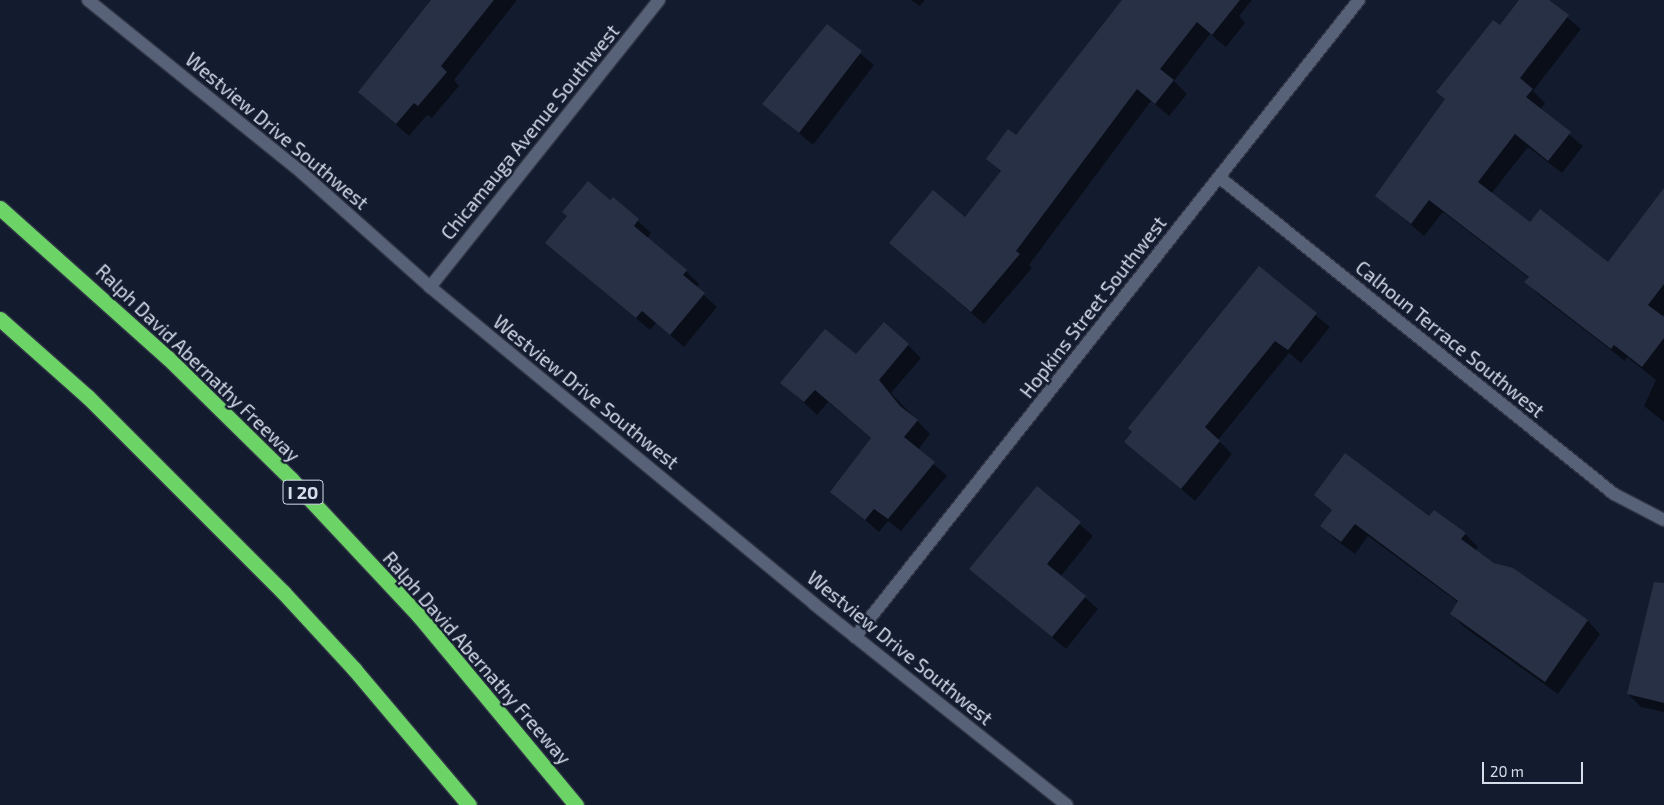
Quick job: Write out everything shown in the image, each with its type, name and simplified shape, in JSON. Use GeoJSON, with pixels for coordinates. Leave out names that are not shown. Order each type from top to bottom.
{"type":"FeatureCollection","features":[{"type":"Feature","properties":{"kind":"highway","name":"Ralph David Abernathy Freeway"},"geometry":{"type":"LineString","coordinates":[[0,208],[168,358],[291,479],[419,616],[576,805]]}},
{"type":"Feature","properties":{"kind":"highway"},"geometry":{"type":"LineString","coordinates":[[0,319],[88,396],[283,592],[354,668],[469,805]]}},
{"type":"Feature","properties":{"kind":"street","name":"Westview Drive Southwest"},"geometry":{"type":"LineString","coordinates":[[88,0],[301,172],[430,288],[855,637],[1067,805]]}},
{"type":"Feature","properties":{"kind":"street","name":"Chicamauga Avenue Southwest"},"geometry":{"type":"LineString","coordinates":[[430,288],[659,0]]}},
{"type":"Feature","properties":{"kind":"street","name":"Hopkins Street Southwest"},"geometry":{"type":"LineString","coordinates":[[855,637],[1359,0]]}},
{"type":"Feature","properties":{"kind":"street","name":"Calhoun Terrace Southwest"},"geometry":{"type":"LineString","coordinates":[[1219,177],[1614,494],[1664,520]]}},
{"type":"Feature","properties":{"kind":"building"},"geometry":{"type":"Polygon","coordinates":[[[431,0],[494,0],[441,66],[447,72],[418,106],[414,103],[396,124],[358,92],[431,0]]]}},
{"type":"Feature","properties":{"kind":"building"},"geometry":{"type":"Polygon","coordinates":[[[1122,0],[1240,0],[1212,35],[1197,22],[1160,69],[1174,80],[1155,104],[1137,89],[1016,251],[1020,254],[971,312],[889,243],[933,190],[965,217],[1001,171],[986,159],[1008,129],[1016,135],[1122,0]]]}},
{"type":"Feature","properties":{"kind":"building"},"geometry":{"type":"Polygon","coordinates":[[[1519,0],[1549,0],[1569,15],[1520,78],[1533,89],[1526,97],[1571,132],[1548,161],[1515,134],[1478,182],[1530,222],[1540,209],[1608,262],[1664,188],[1664,284],[1648,305],[1664,317],[1664,338],[1642,367],[1614,345],[1611,349],[1524,282],[1529,277],[1429,200],[1411,224],[1375,196],[1445,99],[1436,92],[1493,20],[1500,25],[1519,0]]]}},
{"type":"Feature","properties":{"kind":"building"},"geometry":{"type":"Polygon","coordinates":[[[827,24],[862,51],[799,133],[762,104],[827,24]]]}},
{"type":"Feature","properties":{"kind":"building"},"geometry":{"type":"Polygon","coordinates":[[[588,181],[610,200],[613,197],[639,219],[634,226],[687,270],[683,275],[705,293],[670,335],[642,311],[636,318],[545,243],[567,216],[562,212],[588,181]]]}},
{"type":"Feature","properties":{"kind":"building"},"geometry":{"type":"Polygon","coordinates":[[[1259,266],[1317,313],[1288,350],[1275,341],[1205,427],[1220,441],[1181,489],[1124,442],[1132,432],[1128,428],[1259,266]]]}},
{"type":"Feature","properties":{"kind":"building"},"geometry":{"type":"Polygon","coordinates":[[[884,322],[909,344],[879,380],[900,406],[918,420],[904,437],[935,462],[888,519],[874,509],[865,520],[830,492],[871,438],[815,390],[804,402],[780,383],[825,329],[856,354],[884,322]]]}},
{"type":"Feature","properties":{"kind":"building"},"geometry":{"type":"Polygon","coordinates":[[[1345,453],[1429,516],[1434,510],[1466,533],[1461,539],[1494,563],[1513,568],[1588,620],[1545,682],[1450,614],[1458,601],[1355,524],[1341,542],[1320,526],[1332,510],[1314,495],[1345,453]]]}},
{"type":"Feature","properties":{"kind":"building"},"geometry":{"type":"Polygon","coordinates":[[[1037,486],[1081,522],[1047,564],[1086,596],[1052,637],[969,569],[1037,486]]]}},
{"type":"Feature","properties":{"kind":"building"},"geometry":{"type":"Polygon","coordinates":[[[1654,582],[1664,583],[1664,703],[1627,694],[1654,582]]]}}]}
